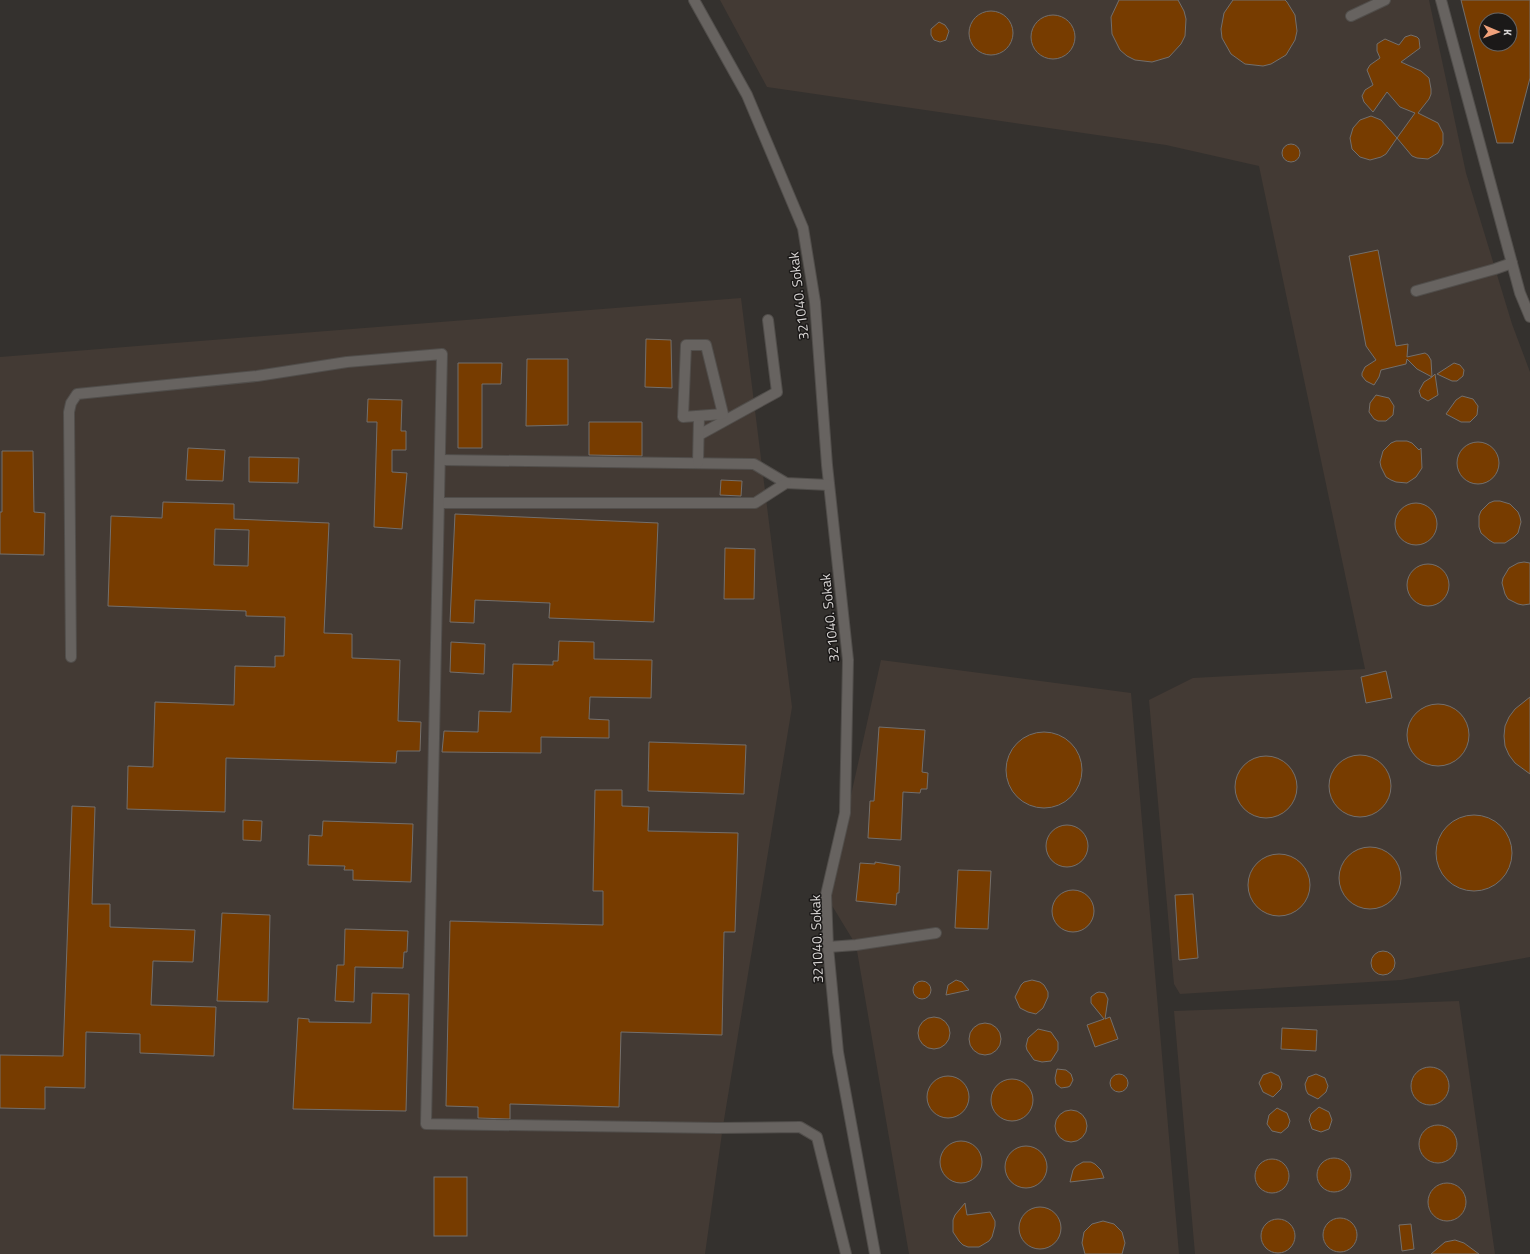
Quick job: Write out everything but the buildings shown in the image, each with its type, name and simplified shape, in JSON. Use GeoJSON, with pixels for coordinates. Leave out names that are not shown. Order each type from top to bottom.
{"type":"FeatureCollection","features":[{"type":"Feature","properties":{"kind":"street","name":"321040. Sokak"},"geometry":{"type":"LineString","coordinates":[[694,0],[747,95],[803,228],[815,302],[829,485],[848,660],[845,814],[826,895],[828,947],[838,1052],[875,1254]]}},
{"type":"Feature","properties":{"kind":"street"},"geometry":{"type":"LineString","coordinates":[[1351,16],[1385,0]]}},
{"type":"Feature","properties":{"kind":"street"},"geometry":{"type":"LineString","coordinates":[[1442,0],[1520,293],[1530,317]]}},
{"type":"Feature","properties":{"kind":"street"},"geometry":{"type":"LineString","coordinates":[[1416,291],[1512,263]]}},
{"type":"Feature","properties":{"kind":"street"},"geometry":{"type":"LineString","coordinates":[[698,435],[777,392],[768,320]]}},
{"type":"Feature","properties":{"kind":"street"},"geometry":{"type":"LineString","coordinates":[[686,345],[706,345],[723,414],[698,416],[683,417],[686,345]]}},
{"type":"Feature","properties":{"kind":"street"},"geometry":{"type":"LineString","coordinates":[[71,657],[69,412],[71,403],[78,394],[257,376],[347,362],[442,354],[426,1124],[800,1127],[817,1136],[846,1254]]}},
{"type":"Feature","properties":{"kind":"street"},"geometry":{"type":"LineString","coordinates":[[698,416],[698,463]]}},
{"type":"Feature","properties":{"kind":"street"},"geometry":{"type":"LineString","coordinates":[[440,460],[754,464],[786,483],[829,485]]}},
{"type":"Feature","properties":{"kind":"street"},"geometry":{"type":"LineString","coordinates":[[440,503],[755,503],[786,483]]}},
{"type":"Feature","properties":{"kind":"street"},"geometry":{"type":"LineString","coordinates":[[828,947],[936,933]]}},
{"type":"Feature","properties":{"kind":"shaded area"},"geometry":{"type":"Polygon","coordinates":[[[720,0],[1429,0],[1466,173],[1512,324],[1530,372],[1530,957],[1401,980],[1180,994],[1174,984],[1149,700],[1193,678],[1365,669],[1259,166],[1166,145],[767,87],[720,0]]]}},
{"type":"Feature","properties":{"kind":"shaded area"},"geometry":{"type":"Polygon","coordinates":[[[741,298],[792,707],[723,1126],[705,1254],[0,1254],[0,357],[741,298]]]}},
{"type":"Feature","properties":{"kind":"shaded area"},"geometry":{"type":"Polygon","coordinates":[[[881,660],[1131,693],[1179,1254],[909,1254],[856,945],[828,899],[881,660]]]}},
{"type":"Feature","properties":{"kind":"shaded area"},"geometry":{"type":"Polygon","coordinates":[[[1459,1001],[1495,1254],[1195,1254],[1174,1011],[1459,1001]]]}}]}
